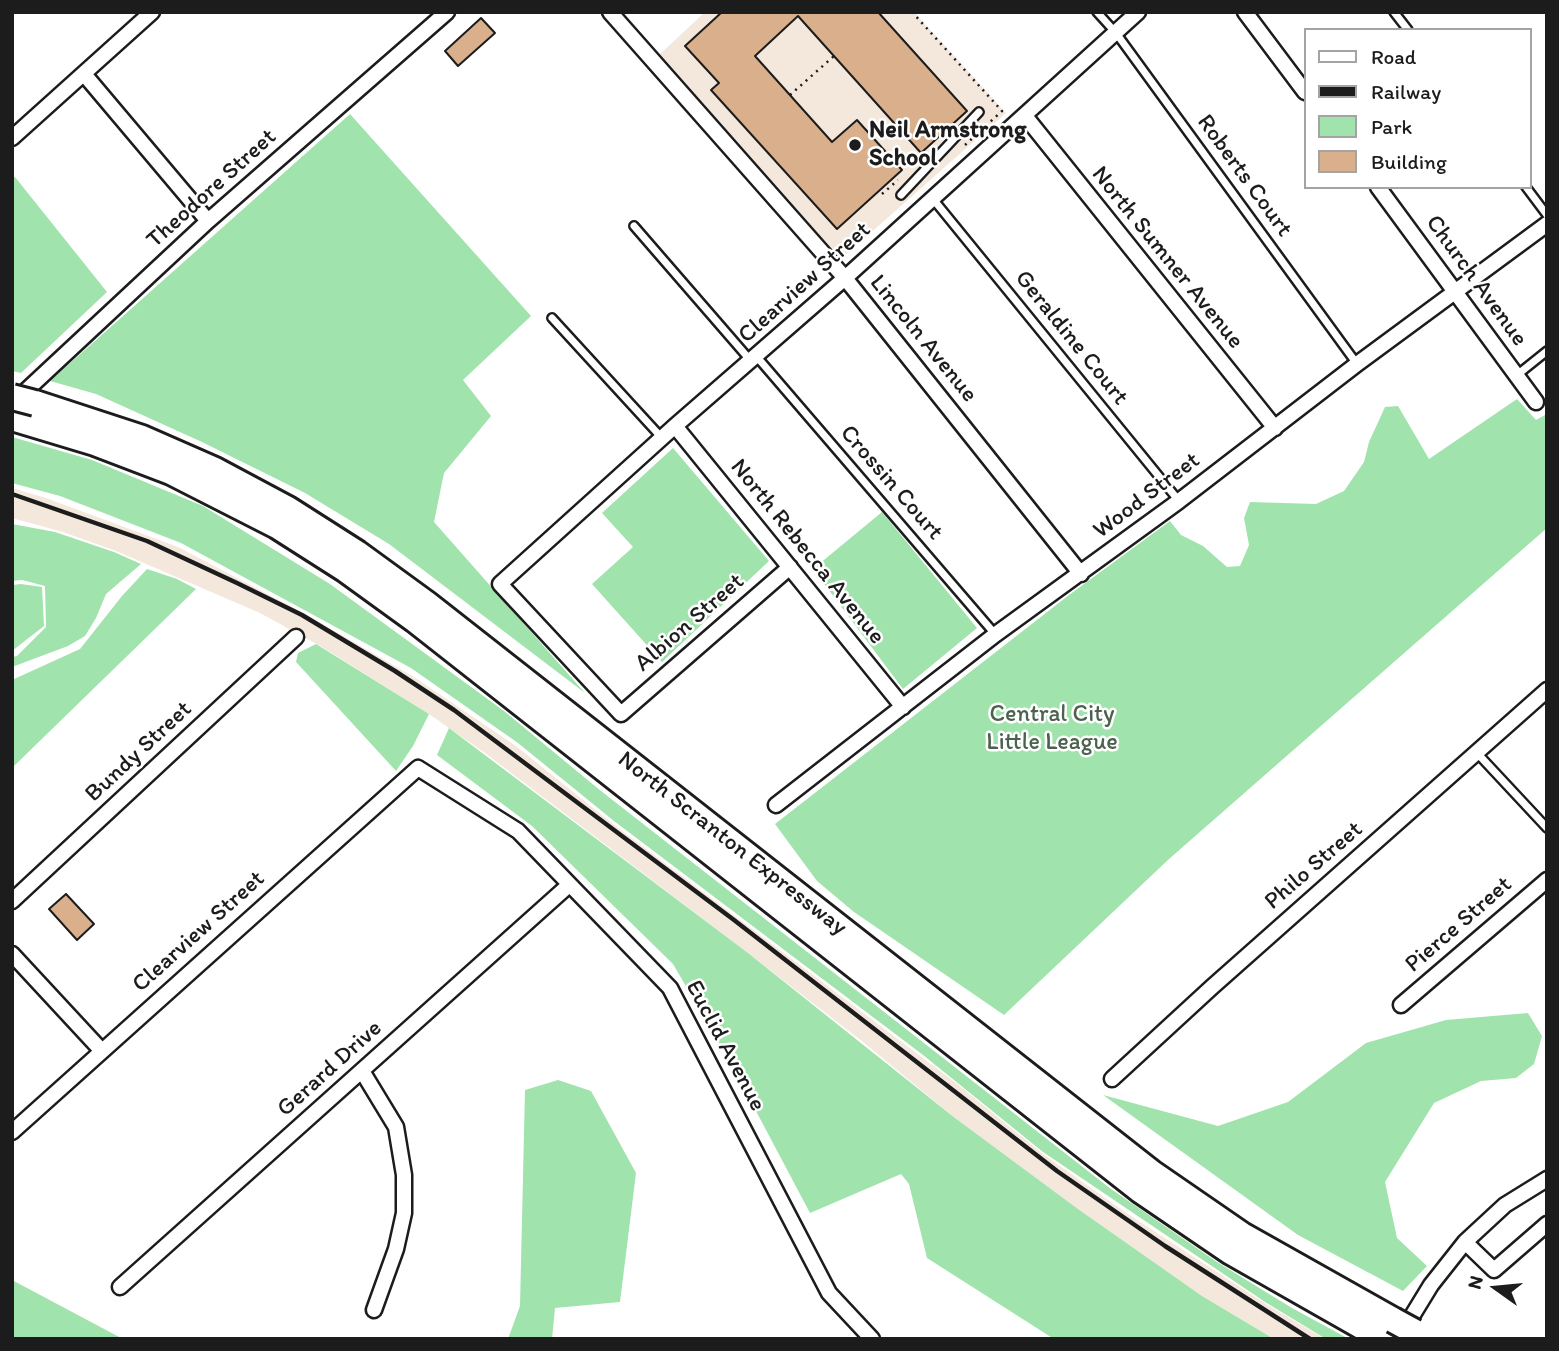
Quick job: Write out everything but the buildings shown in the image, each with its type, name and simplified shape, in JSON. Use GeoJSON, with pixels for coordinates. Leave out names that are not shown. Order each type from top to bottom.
{"type":"FeatureCollection","features":[{"type":"Feature","properties":{"kind":"highway","name":"North Scranton Expressway"},"geometry":{"type":"LineString","coordinates":[[18,408],[101,423],[203,464],[288,509],[358,553],[427,604],[1152,1173],[1242,1235],[1400,1335]]}},
{"type":"Feature","properties":{"kind":"street"},"geometry":{"type":"LineString","coordinates":[[12,138],[152,12]]}},
{"type":"Feature","properties":{"kind":"street","name":"Theodore Street"},"geometry":{"type":"LineString","coordinates":[[18,408],[208,221],[447,12]]}},
{"type":"Feature","properties":{"kind":"street","name":"Lincoln Avenue"},"geometry":{"type":"LineString","coordinates":[[610,12],[845,278],[1081,574]]}},
{"type":"Feature","properties":{"kind":"street","name":"Clearview Street"},"geometry":{"type":"LineString","coordinates":[[621,714],[500,584],[845,278],[1138,12]]}},
{"type":"Feature","properties":{"kind":"street"},"geometry":{"type":"LineString","coordinates":[[1245,12],[1304,91]]}},
{"type":"Feature","properties":{"kind":"street"},"geometry":{"type":"LineString","coordinates":[[84,74],[208,221]]}},
{"type":"Feature","properties":{"kind":"street","name":"North Sumner Avenue"},"geometry":{"type":"LineString","coordinates":[[1024,116],[1275,428]]}},
{"type":"Feature","properties":{"kind":"street","name":"Church Avenue"},"geometry":{"type":"LineString","coordinates":[[1380,189],[1536,402]]}},
{"type":"Feature","properties":{"kind":"street","name":"Wood Street"},"geometry":{"type":"LineString","coordinates":[[776,805],[996,634],[1180,501],[1357,364],[1547,224]]}},
{"type":"Feature","properties":{"kind":"street","name":"North Rebecca Avenue"},"geometry":{"type":"LineString","coordinates":[[675,426],[903,707]]}},
{"type":"Feature","properties":{"kind":"street","name":"Albion Street"},"geometry":{"type":"LineString","coordinates":[[621,714],[790,567]]}},
{"type":"Feature","properties":{"kind":"street","name":"Bundy Street"},"geometry":{"type":"LineString","coordinates":[[12,901],[296,637]]}},
{"type":"Feature","properties":{"kind":"street","name":"Philo Street"},"geometry":{"type":"LineString","coordinates":[[1112,1079],[1547,690]]}},
{"type":"Feature","properties":{"kind":"street","name":"Clearview Street"},"geometry":{"type":"LineString","coordinates":[[12,1132],[418,768]]}},
{"type":"Feature","properties":{"kind":"street","name":"Euclid Avenue"},"geometry":{"type":"LineString","coordinates":[[418,768],[518,831],[670,988],[829,1293],[872,1339]]}},
{"type":"Feature","properties":{"kind":"street","name":"Pierce Street"},"geometry":{"type":"LineString","coordinates":[[1401,1005],[1547,880]]}},
{"type":"Feature","properties":{"kind":"street","name":"Gerard Drive"},"geometry":{"type":"LineString","coordinates":[[120,1287],[569,885]]}},
{"type":"Feature","properties":{"kind":"street"},"geometry":{"type":"LineString","coordinates":[[12,954],[101,1050]]}},
{"type":"Feature","properties":{"kind":"street"},"geometry":{"type":"LineString","coordinates":[[362,1071],[396,1127],[404,1175],[404,1213],[396,1249],[374,1310]]}},
{"type":"Feature","properties":{"kind":"street"},"geometry":{"type":"LineString","coordinates":[[1400,1335],[1431,1285],[1465,1242],[1505,1205],[1547,1179]]}},
{"type":"Feature","properties":{"kind":"street"},"geometry":{"type":"LineString","coordinates":[[1465,1242],[1494,1270],[1547,1224]]}},
{"type":"Feature","properties":{"kind":"lane","name":"Roberts Court"},"geometry":{"type":"LineString","coordinates":[[1097,12],[1116,33],[1357,364]]}},
{"type":"Feature","properties":{"kind":"lane"},"geometry":{"type":"LineString","coordinates":[[1394,12],[1406,28]]}},
{"type":"Feature","properties":{"kind":"lane"},"geometry":{"type":"LineString","coordinates":[[901,195],[979,112]]}},
{"type":"Feature","properties":{"kind":"lane"},"geometry":{"type":"LineString","coordinates":[[1528,189],[1547,215]]}},
{"type":"Feature","properties":{"kind":"lane","name":"Geraldine Court"},"geometry":{"type":"LineString","coordinates":[[933,199],[1180,501]]}},
{"type":"Feature","properties":{"kind":"lane","name":"Crossin Court"},"geometry":{"type":"LineString","coordinates":[[634,226],[996,634]]}},
{"type":"Feature","properties":{"kind":"lane"},"geometry":{"type":"LineString","coordinates":[[552,318],[662,438]]}},
{"type":"Feature","properties":{"kind":"lane"},"geometry":{"type":"LineString","coordinates":[[1517,375],[1547,352]]}},
{"type":"Feature","properties":{"kind":"lane"},"geometry":{"type":"LineString","coordinates":[[1477,753],[1547,828]]}},
{"type":"Feature","properties":{"kind":"path"},"geometry":{"type":"LineString","coordinates":[[912,12],[1002,111],[965,145]]}},
{"type":"Feature","properties":{"kind":"path"},"geometry":{"type":"LineString","coordinates":[[790,95],[834,56]]}},
{"type":"Feature","properties":{"kind":"shaded area","name":"Neil Armstrong School"},"geometry":{"type":"Polygon","coordinates":[[[705,12],[914,12],[1006,113],[841,259],[660,54],[705,12]]]}},
{"type":"Feature","properties":{"kind":"shaded area"},"geometry":{"type":"Polygon","coordinates":[[[12,488],[178,547],[298,610],[414,677],[516,746],[613,824],[956,1083],[1043,1154],[1125,1212],[1325,1339],[1274,1339],[1202,1296],[955,1118],[748,953],[485,753],[429,714],[322,647],[260,613],[116,551],[12,518],[12,488]]]}},
{"type":"Feature","properties":{"kind":"green space"},"geometry":{"type":"Polygon","coordinates":[[[350,114],[531,316],[463,380],[491,416],[444,473],[434,522],[585,693],[389,544],[305,493],[96,394],[50,381],[350,114]]]}},
{"type":"Feature","properties":{"kind":"green space"},"geometry":{"type":"Polygon","coordinates":[[[15,177],[107,292],[21,373],[12,371],[12,178],[15,177]]]}},
{"type":"Feature","properties":{"kind":"green space","name":"Central City Little League"},"geometry":{"type":"Polygon","coordinates":[[[1517,399],[1536,420],[1545,415],[1547,407],[1547,528],[1169,859],[1004,1015],[854,912],[817,881],[775,824],[1069,595],[1170,521],[1181,535],[1203,546],[1227,567],[1240,566],[1249,545],[1244,518],[1250,502],[1316,504],[1344,491],[1364,462],[1369,442],[1385,407],[1398,406],[1429,459],[1517,399]]]}},
{"type":"Feature","properties":{"kind":"green space"},"geometry":{"type":"Polygon","coordinates":[[[12,437],[92,460],[203,506],[330,584],[504,711],[601,791],[1111,1189],[1217,1262],[1349,1339],[1326,1339],[1265,1302],[1043,1152],[923,1055],[614,821],[518,743],[411,668],[181,543],[60,496],[12,483],[12,437]]]}},
{"type":"Feature","properties":{"kind":"green space"},"geometry":{"type":"Polygon","coordinates":[[[673,448],[769,561],[662,662],[592,584],[633,547],[602,513],[673,448]]]}},
{"type":"Feature","properties":{"kind":"green space"},"geometry":{"type":"Polygon","coordinates":[[[882,512],[977,628],[903,689],[813,569],[882,512]]]}},
{"type":"Feature","properties":{"kind":"green space"},"geometry":{"type":"Polygon","coordinates":[[[12,524],[55,532],[141,564],[106,594],[85,636],[68,646],[12,667],[12,657],[17,656],[46,627],[45,586],[22,580],[12,581],[12,524]]]}},
{"type":"Feature","properties":{"kind":"green space"},"geometry":{"type":"Polygon","coordinates":[[[147,569],[196,589],[12,768],[12,680],[80,649],[147,569]]]}},
{"type":"Feature","properties":{"kind":"green space"},"geometry":{"type":"Polygon","coordinates":[[[12,585],[42,587],[44,626],[12,651],[12,585]]]}},
{"type":"Feature","properties":{"kind":"green space"},"geometry":{"type":"Polygon","coordinates":[[[316,644],[429,714],[413,746],[396,771],[296,662],[298,653],[316,644]]]}},
{"type":"Feature","properties":{"kind":"green space"},"geometry":{"type":"Polygon","coordinates":[[[449,728],[748,953],[955,1118],[1202,1296],[1274,1339],[1054,1339],[927,1258],[909,1184],[901,1174],[810,1213],[729,1060],[673,964],[532,826],[437,755],[449,728]]]}},
{"type":"Feature","properties":{"kind":"green space"},"geometry":{"type":"Polygon","coordinates":[[[1528,1013],[1542,1036],[1534,1064],[1516,1078],[1481,1081],[1434,1103],[1385,1182],[1397,1238],[1427,1266],[1403,1291],[1298,1235],[1103,1095],[1218,1126],[1288,1102],[1366,1043],[1446,1020],[1528,1013]]]}},
{"type":"Feature","properties":{"kind":"green space"},"geometry":{"type":"Polygon","coordinates":[[[558,1080],[591,1091],[636,1173],[620,1302],[555,1308],[552,1339],[508,1339],[520,1306],[525,1090],[558,1080]]]}},
{"type":"Feature","properties":{"kind":"green space"},"geometry":{"type":"Polygon","coordinates":[[[12,1280],[123,1339],[12,1339],[12,1280]]]}},
{"type":"Feature","properties":{"kind":"railway"},"geometry":{"type":"LineString","coordinates":[[12,494],[147,541],[302,615],[395,671],[454,710],[734,920],[1057,1171],[1165,1246],[1310,1339]]}},
{"type":"Feature","properties":{"kind":"place","name":"Neil Armstrong School"},"geometry":{"type":"Point","coordinates":[855,145]}}]}
